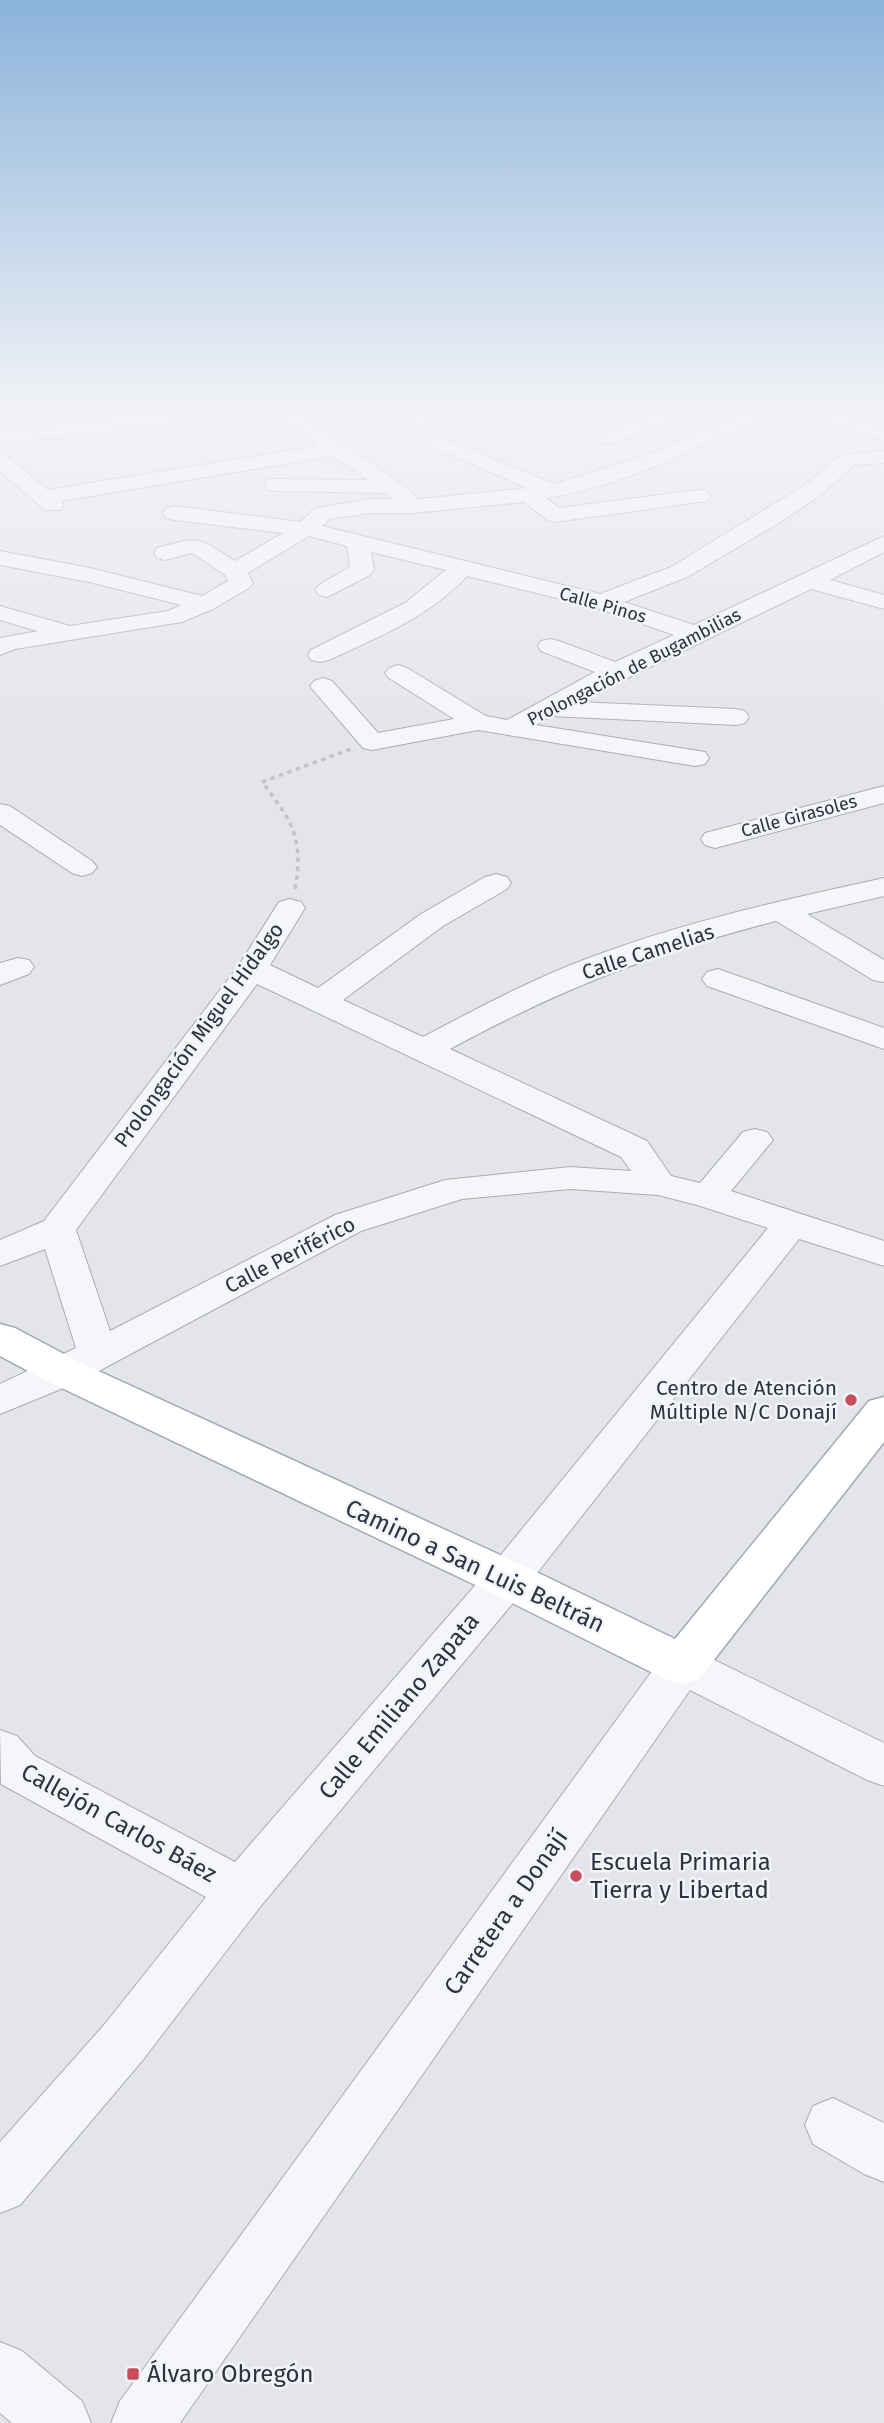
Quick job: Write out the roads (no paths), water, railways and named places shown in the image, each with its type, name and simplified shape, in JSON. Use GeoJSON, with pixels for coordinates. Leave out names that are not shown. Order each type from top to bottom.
{"type":"FeatureCollection","features":[{"type":"Feature","properties":{"kind":"main road","name":"Camino a San Luis Beltrán"},"geometry":{"type":"LineString","coordinates":[[0,1338],[81,1363],[507,1580],[682,1665]]}},
{"type":"Feature","properties":{"kind":"main road","name":"Carretera a Donají"},"geometry":{"type":"LineString","coordinates":[[682,1665],[884,1412]]}},
{"type":"Feature","properties":{"kind":"street","name":"Calle Pinos"},"geometry":{"type":"LineString","coordinates":[[180,522],[195,545]]}},
{"type":"Feature","properties":{"kind":"street","name":"Calle Pinos"},"geometry":{"type":"LineString","coordinates":[[249,522],[306,529],[358,544],[602,602],[696,634]]}},
{"type":"Feature","properties":{"kind":"street"},"geometry":{"type":"LineString","coordinates":[[235,571],[306,529],[313,522]]}},
{"type":"Feature","properties":{"kind":"street"},"geometry":{"type":"LineString","coordinates":[[602,602],[679,572],[762,522]]}},
{"type":"Feature","properties":{"kind":"street","name":"Prolongación de Bugambilias"},"geometry":{"type":"LineString","coordinates":[[323,686],[372,742],[478,722],[511,729],[617,672],[846,566],[884,543]]}},
{"type":"Feature","properties":{"kind":"street"},"geometry":{"type":"LineString","coordinates":[[327,590],[362,570],[358,544]]}},
{"type":"Feature","properties":{"kind":"street"},"geometry":{"type":"LineString","coordinates":[[0,648],[8,643],[173,617],[205,604],[241,583],[235,571],[195,545],[165,553]]}},
{"type":"Feature","properties":{"kind":"street"},"geometry":{"type":"LineString","coordinates":[[0,558],[90,575],[205,604]]}},
{"type":"Feature","properties":{"kind":"street"},"geometry":{"type":"LineString","coordinates":[[320,654],[402,616],[446,587],[461,568]]}},
{"type":"Feature","properties":{"kind":"street"},"geometry":{"type":"LineString","coordinates":[[809,581],[884,602]]}},
{"type":"Feature","properties":{"kind":"street"},"geometry":{"type":"LineString","coordinates":[[0,613],[76,634]]}},
{"type":"Feature","properties":{"kind":"street"},"geometry":{"type":"LineString","coordinates":[[550,646],[617,672]]}},
{"type":"Feature","properties":{"kind":"street"},"geometry":{"type":"LineString","coordinates":[[398,673],[478,722]]}},
{"type":"Feature","properties":{"kind":"street"},"geometry":{"type":"LineString","coordinates":[[546,708],[736,717]]}},
{"type":"Feature","properties":{"kind":"street"},"geometry":{"type":"LineString","coordinates":[[511,729],[695,758]]}},
{"type":"Feature","properties":{"kind":"street","name":"Calle Girasoles"},"geometry":{"type":"LineString","coordinates":[[715,839],[884,794]]}},
{"type":"Feature","properties":{"kind":"street"},"geometry":{"type":"LineString","coordinates":[[0,812],[82,867]]}},
{"type":"Feature","properties":{"kind":"street"},"geometry":{"type":"LineString","coordinates":[[320,1001],[432,920],[496,883]]}},
{"type":"Feature","properties":{"kind":"street","name":"Calle Camelias"},"geometry":{"type":"LineString","coordinates":[[424,1050],[512,1002],[598,966],[779,910],[884,887]]}},
{"type":"Feature","properties":{"kind":"street","name":"Prolongación Miguel Hidalgo"},"geometry":{"type":"LineString","coordinates":[[57,1229],[252,969],[290,908]]}},
{"type":"Feature","properties":{"kind":"street"},"geometry":{"type":"LineString","coordinates":[[779,910],[884,973]]}},
{"type":"Feature","properties":{"kind":"street"},"geometry":{"type":"LineString","coordinates":[[252,969],[634,1149],[658,1184]]}},
{"type":"Feature","properties":{"kind":"street"},"geometry":{"type":"LineString","coordinates":[[718,979],[884,1039]]}},
{"type":"Feature","properties":{"kind":"street"},"geometry":{"type":"LineString","coordinates":[[708,1196],[755,1140]]}},
{"type":"Feature","properties":{"kind":"street","name":"Calle Periférico"},"geometry":{"type":"LineString","coordinates":[[0,1400],[81,1363],[348,1223],[458,1188],[570,1178],[658,1184],[708,1196],[884,1254]]}},
{"type":"Feature","properties":{"kind":"street","name":"Calle Emiliano Zapata"},"geometry":{"type":"LineString","coordinates":[[0,2185],[123,2043],[242,1891],[507,1580],[792,1223]]}},
{"type":"Feature","properties":{"kind":"street"},"geometry":{"type":"LineString","coordinates":[[0,1254],[57,1229],[81,1363]]}},
{"type":"Feature","properties":{"kind":"street","name":"Camino a San Luis Beltrán"},"geometry":{"type":"LineString","coordinates":[[682,1665],[884,1766]]}},
{"type":"Feature","properties":{"kind":"street","name":"Carretera a Donají"},"geometry":{"type":"LineString","coordinates":[[142,2423],[682,1665]]}},
{"type":"Feature","properties":{"kind":"street","name":"Callejón Carlos Báez"},"geometry":{"type":"LineString","coordinates":[[0,1750],[18,1770],[242,1891]]}},
{"type":"Feature","properties":{"kind":"street"},"geometry":{"type":"LineString","coordinates":[[833,2126],[884,2154]]}},
{"type":"Feature","properties":{"kind":"street"},"geometry":{"type":"LineString","coordinates":[[0,2373],[60,2423]]}},
{"type":"Feature","properties":{"kind":"place","name":"Centro de Atención Múltiple N/C Donají"},"geometry":{"type":"Point","coordinates":[851,1400]}},
{"type":"Feature","properties":{"kind":"place","name":"Escuela Primaria Tierra y Libertad"},"geometry":{"type":"Point","coordinates":[576,1876]}},
{"type":"Feature","properties":{"kind":"place","name":"Álvaro Obregón"},"geometry":{"type":"Point","coordinates":[133,2374]}}]}
